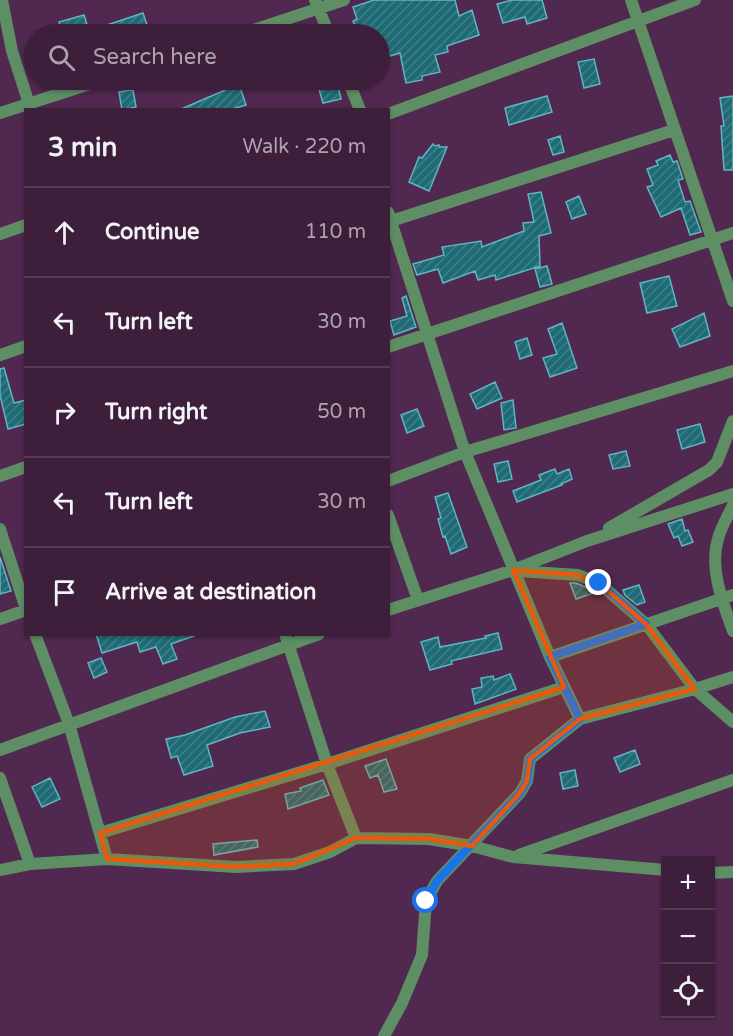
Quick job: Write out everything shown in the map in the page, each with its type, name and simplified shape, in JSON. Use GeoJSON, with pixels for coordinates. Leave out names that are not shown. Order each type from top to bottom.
{"type":"FeatureCollection","features":[{"type":"Feature","properties":{"kind":"street"},"geometry":{"type":"LineString","coordinates":[[2,0],[12,51],[24,88]]}},
{"type":"Feature","properties":{"kind":"street"},"geometry":{"type":"LineString","coordinates":[[267,24],[317,5],[344,0]]}},
{"type":"Feature","properties":{"kind":"street"},"geometry":{"type":"LineString","coordinates":[[631,0],[733,301]]}},
{"type":"Feature","properties":{"kind":"street"},"geometry":{"type":"LineString","coordinates":[[390,113],[695,0]]}},
{"type":"Feature","properties":{"kind":"street"},"geometry":{"type":"LineString","coordinates":[[317,5],[325,24]]}},
{"type":"Feature","properties":{"kind":"street"},"geometry":{"type":"LineString","coordinates":[[25,90],[30,106]]}},
{"type":"Feature","properties":{"kind":"street"},"geometry":{"type":"LineString","coordinates":[[0,113],[30,106],[74,90]]}},
{"type":"Feature","properties":{"kind":"street"},"geometry":{"type":"LineString","coordinates":[[352,90],[359,108]]}},
{"type":"Feature","properties":{"kind":"street"},"geometry":{"type":"LineString","coordinates":[[390,218],[674,130]]}},
{"type":"Feature","properties":{"kind":"street"},"geometry":{"type":"LineString","coordinates":[[390,221],[465,452],[550,657],[580,719]]}},
{"type":"Feature","properties":{"kind":"street"},"geometry":{"type":"LineString","coordinates":[[0,234],[24,226]]}},
{"type":"Feature","properties":{"kind":"street"},"geometry":{"type":"LineString","coordinates":[[390,346],[733,233]]}},
{"type":"Feature","properties":{"kind":"street"},"geometry":{"type":"LineString","coordinates":[[0,355],[24,347]]}},
{"type":"Feature","properties":{"kind":"street"},"geometry":{"type":"LineString","coordinates":[[390,480],[465,452],[733,371]]}},
{"type":"Feature","properties":{"kind":"street"},"geometry":{"type":"LineString","coordinates":[[587,541],[709,470],[717,462],[733,421]]}},
{"type":"Feature","properties":{"kind":"street"},"geometry":{"type":"LineString","coordinates":[[0,476],[24,468]]}},
{"type":"Feature","properties":{"kind":"street"},"geometry":{"type":"LineString","coordinates":[[390,609],[513,570],[587,541],[733,494]]}},
{"type":"Feature","properties":{"kind":"street"},"geometry":{"type":"LineString","coordinates":[[733,504],[718,540],[714,560],[727,597],[733,631]]}},
{"type":"Feature","properties":{"kind":"street"},"geometry":{"type":"LineString","coordinates":[[390,521],[418,600]]}},
{"type":"Feature","properties":{"kind":"street"},"geometry":{"type":"LineString","coordinates":[[0,529],[24,604]]}},
{"type":"Feature","properties":{"kind":"street"},"geometry":{"type":"LineString","coordinates":[[513,570],[578,575],[599,583],[646,624],[695,689],[733,722]]}},
{"type":"Feature","properties":{"kind":"street"},"geometry":{"type":"LineString","coordinates":[[550,657],[727,597]]}},
{"type":"Feature","properties":{"kind":"street"},"geometry":{"type":"LineString","coordinates":[[0,619],[24,611]]}},
{"type":"Feature","properties":{"kind":"street"},"geometry":{"type":"LineString","coordinates":[[36,636],[69,724],[107,859]]}},
{"type":"Feature","properties":{"kind":"street"},"geometry":{"type":"LineString","coordinates":[[0,750],[287,640],[308,636]]}},
{"type":"Feature","properties":{"kind":"street"},"geometry":{"type":"LineString","coordinates":[[287,640],[327,764],[356,838]]}},
{"type":"Feature","properties":{"kind":"street"},"geometry":{"type":"LineString","coordinates":[[384,1036],[402,1003],[422,955],[426,901],[437,881],[520,793],[527,781],[530,759],[580,719],[733,678]]}},
{"type":"Feature","properties":{"kind":"street"},"geometry":{"type":"LineString","coordinates":[[100,833],[327,764],[564,687]]}},
{"type":"Feature","properties":{"kind":"street"},"geometry":{"type":"LineString","coordinates":[[0,778],[30,864]]}},
{"type":"Feature","properties":{"kind":"street"},"geometry":{"type":"LineString","coordinates":[[513,857],[733,780]]}},
{"type":"Feature","properties":{"kind":"street"},"geometry":{"type":"LineString","coordinates":[[0,870],[30,864],[107,859],[236,867],[294,864],[330,852],[356,838],[429,838],[513,857],[661,870]]}},
{"type":"Feature","properties":{"kind":"street"},"geometry":{"type":"LineString","coordinates":[[715,873],[733,872]]}},
{"type":"Feature","properties":{"kind":"highlighted area"},"geometry":{"type":"Polygon","coordinates":[[[513,570],[578,575],[599,583],[646,624],[695,689],[580,719],[530,759],[527,781],[520,793],[472,846],[429,839],[356,838],[294,864],[236,867],[107,859],[100,833],[564,687],[513,570]]]}},
{"type":"Feature","properties":{"kind":"building"},"geometry":{"type":"Polygon","coordinates":[[[374,0],[455,0],[459,16],[472,10],[479,35],[447,46],[448,52],[435,55],[440,72],[422,76],[422,80],[406,83],[400,53],[390,56],[390,24],[354,24],[353,21],[357,19],[353,7],[374,0]]]}},
{"type":"Feature","properties":{"kind":"building"},"geometry":{"type":"Polygon","coordinates":[[[512,0],[542,0],[547,18],[527,24],[525,17],[503,23],[497,4],[512,0]]]}},
{"type":"Feature","properties":{"kind":"building"},"geometry":{"type":"Polygon","coordinates":[[[143,13],[147,24],[110,24],[143,13]]]}},
{"type":"Feature","properties":{"kind":"building"},"geometry":{"type":"Polygon","coordinates":[[[84,15],[87,24],[59,24],[59,22],[84,15]]]}},
{"type":"Feature","properties":{"kind":"building"},"geometry":{"type":"Polygon","coordinates":[[[594,59],[600,84],[584,88],[578,62],[594,59]]]}},
{"type":"Feature","properties":{"kind":"building"},"geometry":{"type":"Polygon","coordinates":[[[133,90],[136,107],[122,108],[119,92],[133,90]]]}},
{"type":"Feature","properties":{"kind":"building"},"geometry":{"type":"Polygon","coordinates":[[[225,90],[241,90],[246,105],[236,108],[184,108],[225,90]]]}},
{"type":"Feature","properties":{"kind":"building"},"geometry":{"type":"Polygon","coordinates":[[[319,90],[339,90],[341,99],[323,103],[319,90]]]}},
{"type":"Feature","properties":{"kind":"building"},"geometry":{"type":"Polygon","coordinates":[[[547,96],[552,112],[509,125],[505,108],[547,96]]]}},
{"type":"Feature","properties":{"kind":"building"},"geometry":{"type":"Polygon","coordinates":[[[733,96],[733,170],[724,170],[721,126],[724,126],[720,98],[733,96]]]}},
{"type":"Feature","properties":{"kind":"building"},"geometry":{"type":"Polygon","coordinates":[[[560,136],[564,152],[553,155],[548,140],[560,136]]]}},
{"type":"Feature","properties":{"kind":"building"},"geometry":{"type":"Polygon","coordinates":[[[433,144],[447,147],[429,191],[409,182],[419,157],[422,158],[433,144]]]}},
{"type":"Feature","properties":{"kind":"building"},"geometry":{"type":"Polygon","coordinates":[[[670,155],[673,162],[677,161],[683,179],[678,180],[685,202],[690,201],[701,232],[690,235],[681,208],[661,217],[647,187],[653,185],[647,169],[658,165],[656,161],[670,155]]]}},
{"type":"Feature","properties":{"kind":"building"},"geometry":{"type":"Polygon","coordinates":[[[541,192],[551,233],[539,236],[540,266],[496,280],[495,275],[478,280],[475,271],[443,283],[438,269],[417,275],[413,264],[444,255],[442,247],[481,241],[482,247],[524,231],[523,223],[534,222],[528,194],[541,192]]]}},
{"type":"Feature","properties":{"kind":"building"},"geometry":{"type":"Polygon","coordinates":[[[579,196],[586,214],[572,219],[566,202],[579,196]]]}},
{"type":"Feature","properties":{"kind":"building"},"geometry":{"type":"Polygon","coordinates":[[[547,266],[552,284],[540,287],[535,269],[547,266]]]}},
{"type":"Feature","properties":{"kind":"building"},"geometry":{"type":"Polygon","coordinates":[[[669,276],[677,306],[647,313],[640,283],[669,276]]]}},
{"type":"Feature","properties":{"kind":"building"},"geometry":{"type":"Polygon","coordinates":[[[406,296],[416,327],[394,335],[390,321],[407,316],[402,298],[406,296]]]}},
{"type":"Feature","properties":{"kind":"building"},"geometry":{"type":"Polygon","coordinates":[[[704,313],[710,336],[680,347],[672,329],[704,313]]]}},
{"type":"Feature","properties":{"kind":"building"},"geometry":{"type":"Polygon","coordinates":[[[562,323],[577,368],[550,377],[543,358],[557,354],[548,329],[562,323]]]}},
{"type":"Feature","properties":{"kind":"building"},"geometry":{"type":"Polygon","coordinates":[[[527,338],[532,355],[520,359],[515,342],[527,338]]]}},
{"type":"Feature","properties":{"kind":"building"},"geometry":{"type":"Polygon","coordinates":[[[4,368],[14,403],[24,400],[24,425],[8,429],[0,395],[0,369],[4,368]]]}},
{"type":"Feature","properties":{"kind":"building"},"geometry":{"type":"Polygon","coordinates":[[[495,382],[502,398],[477,409],[470,394],[495,382]]]}},
{"type":"Feature","properties":{"kind":"building"},"geometry":{"type":"Polygon","coordinates":[[[513,400],[516,428],[504,430],[501,403],[513,400]]]}},
{"type":"Feature","properties":{"kind":"building"},"geometry":{"type":"Polygon","coordinates":[[[417,409],[424,426],[407,433],[401,415],[417,409]]]}},
{"type":"Feature","properties":{"kind":"building"},"geometry":{"type":"Polygon","coordinates":[[[700,424],[705,442],[682,449],[677,430],[700,424]]]}},
{"type":"Feature","properties":{"kind":"building"},"geometry":{"type":"Polygon","coordinates":[[[626,451],[630,466],[613,469],[609,455],[626,451]]]}},
{"type":"Feature","properties":{"kind":"building"},"geometry":{"type":"Polygon","coordinates":[[[508,461],[512,479],[498,482],[494,464],[508,461]]]}},
{"type":"Feature","properties":{"kind":"building"},"geometry":{"type":"Polygon","coordinates":[[[555,469],[557,474],[569,469],[572,479],[517,502],[513,491],[541,480],[539,475],[555,469]]]}},
{"type":"Feature","properties":{"kind":"building"},"geometry":{"type":"Polygon","coordinates":[[[448,493],[467,547],[451,554],[445,536],[443,537],[435,497],[448,493]]]}},
{"type":"Feature","properties":{"kind":"building"},"geometry":{"type":"Polygon","coordinates":[[[682,519],[685,531],[688,530],[693,542],[682,546],[678,536],[674,538],[668,524],[682,519]]]}},
{"type":"Feature","properties":{"kind":"building"},"geometry":{"type":"Polygon","coordinates":[[[0,557],[11,591],[0,594],[0,557]]]}},
{"type":"Feature","properties":{"kind":"building"},"geometry":{"type":"Polygon","coordinates":[[[570,583],[576,583],[597,592],[576,599],[570,583]]]}},
{"type":"Feature","properties":{"kind":"building"},"geometry":{"type":"Polygon","coordinates":[[[639,585],[645,602],[637,605],[625,595],[623,590],[639,585]]]}},
{"type":"Feature","properties":{"kind":"building"},"geometry":{"type":"Polygon","coordinates":[[[498,633],[502,649],[451,661],[452,664],[430,670],[421,642],[438,637],[440,647],[486,638],[485,636],[498,633]]]}},
{"type":"Feature","properties":{"kind":"building"},"geometry":{"type":"Polygon","coordinates":[[[97,636],[194,636],[171,644],[177,659],[163,664],[156,647],[140,652],[137,642],[102,653],[97,636]]]}},
{"type":"Feature","properties":{"kind":"building"},"geometry":{"type":"Polygon","coordinates":[[[101,658],[107,672],[94,678],[88,663],[101,658]]]}},
{"type":"Feature","properties":{"kind":"building"},"geometry":{"type":"Polygon","coordinates":[[[510,674],[516,689],[475,704],[472,689],[482,687],[481,678],[493,676],[494,680],[510,674]]]}},
{"type":"Feature","properties":{"kind":"building"},"geometry":{"type":"Polygon","coordinates":[[[265,711],[270,727],[240,733],[207,745],[213,766],[184,775],[177,756],[171,758],[166,739],[185,735],[235,717],[265,711]]]}},
{"type":"Feature","properties":{"kind":"building"},"geometry":{"type":"Polygon","coordinates":[[[635,750],[640,764],[620,772],[614,758],[635,750]]]}},
{"type":"Feature","properties":{"kind":"building"},"geometry":{"type":"Polygon","coordinates":[[[386,759],[397,789],[384,792],[378,775],[370,778],[365,766],[386,759]]]}},
{"type":"Feature","properties":{"kind":"building"},"geometry":{"type":"Polygon","coordinates":[[[575,770],[578,786],[563,789],[560,773],[575,770]]]}},
{"type":"Feature","properties":{"kind":"building"},"geometry":{"type":"Polygon","coordinates":[[[50,778],[60,799],[42,807],[32,787],[50,778]]]}},
{"type":"Feature","properties":{"kind":"building"},"geometry":{"type":"Polygon","coordinates":[[[323,780],[329,795],[288,809],[285,794],[301,791],[300,788],[323,780]]]}},
{"type":"Feature","properties":{"kind":"building"},"geometry":{"type":"Polygon","coordinates":[[[257,840],[258,847],[214,855],[213,844],[257,840]]]}},
{"type":"Feature","properties":{"kind":"route"},"geometry":{"type":"LineString","coordinates":[[426,901],[437,881],[520,793],[527,781],[530,759],[580,719],[550,657],[646,624],[599,583]]}}]}
